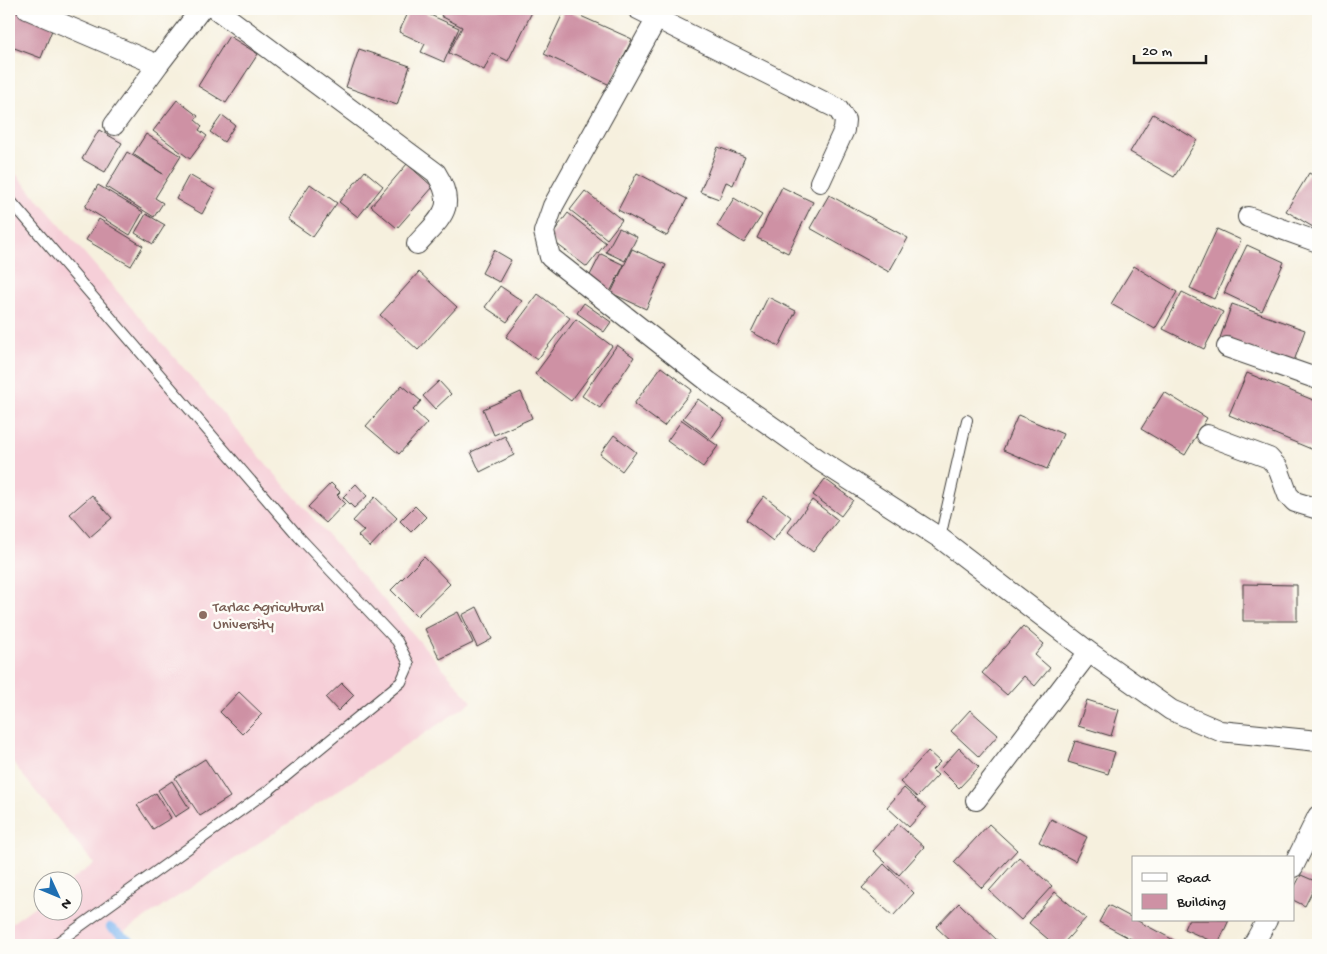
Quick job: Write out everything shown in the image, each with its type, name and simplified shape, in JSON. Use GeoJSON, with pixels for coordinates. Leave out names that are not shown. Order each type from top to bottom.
{"type":"FeatureCollection","features":[{"type":"Feature","properties":{"kind":"street"},"geometry":{"type":"LineString","coordinates":[[26,9],[158,65]]}},
{"type":"Feature","properties":{"kind":"street"},"geometry":{"type":"LineString","coordinates":[[114,125],[201,9]]}},
{"type":"Feature","properties":{"kind":"street"},"geometry":{"type":"LineString","coordinates":[[216,9],[436,172],[444,186],[447,198],[443,214],[417,244]]}},
{"type":"Feature","properties":{"kind":"street"},"geometry":{"type":"LineString","coordinates":[[638,9],[660,13],[838,109],[845,120],[844,130],[820,182]]}},
{"type":"Feature","properties":{"kind":"street"},"geometry":{"type":"LineString","coordinates":[[660,13],[553,206],[544,232],[550,257],[710,382],[822,462],[940,538],[1089,652],[1171,710],[1220,730],[1318,742]]}},
{"type":"Feature","properties":{"kind":"street"},"geometry":{"type":"LineString","coordinates":[[1248,217],[1318,242]]}},
{"type":"Feature","properties":{"kind":"street"},"geometry":{"type":"LineString","coordinates":[[1227,347],[1318,378]]}},
{"type":"Feature","properties":{"kind":"street"},"geometry":{"type":"LineString","coordinates":[[1208,434],[1269,458],[1278,468],[1288,495],[1295,502],[1318,509]]}},
{"type":"Feature","properties":{"kind":"street"},"geometry":{"type":"LineString","coordinates":[[976,800],[1089,652]]}},
{"type":"Feature","properties":{"kind":"street"},"geometry":{"type":"LineString","coordinates":[[1294,865],[1318,816]]}},
{"type":"Feature","properties":{"kind":"street"},"geometry":{"type":"LineString","coordinates":[[1253,945],[1265,922]]}},
{"type":"Feature","properties":{"kind":"lane"},"geometry":{"type":"LineString","coordinates":[[9,199],[299,537],[396,641],[409,664],[401,682],[269,790],[54,945]]}},
{"type":"Feature","properties":{"kind":"lane"},"geometry":{"type":"LineString","coordinates":[[940,538],[967,420]]}},
{"type":"Feature","properties":{"kind":"shaded area","name":"Tarlac Agricultural University"},"geometry":{"type":"Polygon","coordinates":[[[9,166],[472,702],[104,945],[9,945],[9,925],[32,908],[32,922],[82,922],[82,872],[94,864],[9,758],[9,166]]]}},
{"type":"Feature","properties":{"kind":"building"},"geometry":{"type":"Polygon","coordinates":[[[14,9],[54,25],[41,58],[9,46],[9,21],[14,9]]]}},
{"type":"Feature","properties":{"kind":"building"},"geometry":{"type":"Polygon","coordinates":[[[410,9],[417,9],[459,28],[444,62],[421,52],[425,44],[399,32],[410,9]]]}},
{"type":"Feature","properties":{"kind":"building"},"geometry":{"type":"Polygon","coordinates":[[[445,9],[526,9],[532,12],[508,61],[492,53],[484,70],[449,53],[462,27],[441,16],[445,9]]]}},
{"type":"Feature","properties":{"kind":"building"},"geometry":{"type":"Polygon","coordinates":[[[565,9],[632,39],[610,85],[544,54],[565,9]]]}},
{"type":"Feature","properties":{"kind":"building"},"geometry":{"type":"Polygon","coordinates":[[[229,36],[258,54],[226,103],[198,86],[229,36]]]}},
{"type":"Feature","properties":{"kind":"building"},"geometry":{"type":"Polygon","coordinates":[[[359,49],[410,66],[397,105],[346,87],[359,49]]]}},
{"type":"Feature","properties":{"kind":"building"},"geometry":{"type":"Polygon","coordinates":[[[177,100],[198,116],[195,120],[202,126],[199,130],[207,136],[190,159],[153,131],[177,100]]]}},
{"type":"Feature","properties":{"kind":"building"},"geometry":{"type":"Polygon","coordinates":[[[1153,114],[1197,140],[1174,177],[1130,152],[1153,114]]]}},
{"type":"Feature","properties":{"kind":"building"},"geometry":{"type":"Polygon","coordinates":[[[222,115],[235,125],[224,142],[210,132],[222,115]]]}},
{"type":"Feature","properties":{"kind":"building"},"geometry":{"type":"Polygon","coordinates":[[[99,130],[122,143],[105,172],[82,159],[99,130]]]}},
{"type":"Feature","properties":{"kind":"building"},"geometry":{"type":"Polygon","coordinates":[[[146,134],[181,156],[155,198],[163,203],[154,217],[106,187],[127,152],[163,174],[133,154],[146,134]]]}},
{"type":"Feature","properties":{"kind":"building"},"geometry":{"type":"Polygon","coordinates":[[[718,147],[745,157],[733,185],[726,182],[719,199],[700,192],[718,147]]]}},
{"type":"Feature","properties":{"kind":"building"},"geometry":{"type":"Polygon","coordinates":[[[407,164],[433,187],[397,228],[371,206],[407,164]]]}},
{"type":"Feature","properties":{"kind":"building"},"geometry":{"type":"Polygon","coordinates":[[[365,171],[383,186],[358,217],[339,202],[365,171]]]}},
{"type":"Feature","properties":{"kind":"building"},"geometry":{"type":"Polygon","coordinates":[[[637,173],[687,199],[667,236],[618,210],[637,173]]]}},
{"type":"Feature","properties":{"kind":"building"},"geometry":{"type":"Polygon","coordinates":[[[1309,173],[1318,178],[1318,230],[1286,211],[1309,173]]]}},
{"type":"Feature","properties":{"kind":"building"},"geometry":{"type":"Polygon","coordinates":[[[189,175],[215,190],[202,214],[176,199],[189,175]]]}},
{"type":"Feature","properties":{"kind":"building"},"geometry":{"type":"Polygon","coordinates":[[[310,184],[337,203],[313,237],[287,219],[310,184]]]}},
{"type":"Feature","properties":{"kind":"building"},"geometry":{"type":"Polygon","coordinates":[[[98,185],[143,212],[130,235],[85,207],[98,185]]]}},
{"type":"Feature","properties":{"kind":"building"},"geometry":{"type":"Polygon","coordinates":[[[782,187],[813,202],[788,253],[757,238],[782,187]]]}},
{"type":"Feature","properties":{"kind":"building"},"geometry":{"type":"Polygon","coordinates":[[[585,191],[622,220],[607,239],[570,210],[585,191]]]}},
{"type":"Feature","properties":{"kind":"building"},"geometry":{"type":"Polygon","coordinates":[[[829,195],[908,238],[889,272],[810,228],[829,195]]]}},
{"type":"Feature","properties":{"kind":"building"},"geometry":{"type":"Polygon","coordinates":[[[734,198],[762,215],[744,243],[717,226],[734,198]]]}},
{"type":"Feature","properties":{"kind":"building"},"geometry":{"type":"Polygon","coordinates":[[[568,213],[606,243],[587,267],[549,238],[568,213]]]}},
{"type":"Feature","properties":{"kind":"building"},"geometry":{"type":"Polygon","coordinates":[[[146,214],[165,225],[153,244],[135,233],[146,214]]]}},
{"type":"Feature","properties":{"kind":"building"},"geometry":{"type":"Polygon","coordinates":[[[99,219],[143,246],[131,266],[86,240],[99,219]]]}},
{"type":"Feature","properties":{"kind":"building"},"geometry":{"type":"Polygon","coordinates":[[[619,228],[637,237],[625,261],[606,252],[619,228]]]}},
{"type":"Feature","properties":{"kind":"building"},"geometry":{"type":"Polygon","coordinates":[[[1217,229],[1241,240],[1214,299],[1190,288],[1217,229]]]}},
{"type":"Feature","properties":{"kind":"building"},"geometry":{"type":"Polygon","coordinates":[[[1247,245],[1284,262],[1262,311],[1224,293],[1247,245]]]}},
{"type":"Feature","properties":{"kind":"building"},"geometry":{"type":"Polygon","coordinates":[[[632,249],[666,265],[646,309],[611,293],[632,249]]]}},
{"type":"Feature","properties":{"kind":"building"},"geometry":{"type":"Polygon","coordinates":[[[494,250],[511,260],[499,282],[482,273],[494,250]]]}},
{"type":"Feature","properties":{"kind":"building"},"geometry":{"type":"Polygon","coordinates":[[[601,254],[624,265],[610,292],[587,281],[601,254]]]}},
{"type":"Feature","properties":{"kind":"building"},"geometry":{"type":"Polygon","coordinates":[[[1134,266],[1177,292],[1155,329],[1111,304],[1134,266]]]}},
{"type":"Feature","properties":{"kind":"building"},"geometry":{"type":"Polygon","coordinates":[[[419,272],[457,307],[418,350],[380,315],[419,272]]]}},
{"type":"Feature","properties":{"kind":"building"},"geometry":{"type":"Polygon","coordinates":[[[500,286],[522,301],[507,322],[485,307],[500,286]]]}},
{"type":"Feature","properties":{"kind":"building"},"geometry":{"type":"Polygon","coordinates":[[[1182,292],[1223,312],[1204,349],[1163,329],[1182,292]]]}},
{"type":"Feature","properties":{"kind":"building"},"geometry":{"type":"Polygon","coordinates":[[[538,294],[570,318],[537,360],[506,337],[538,294]]]}},
{"type":"Feature","properties":{"kind":"building"},"geometry":{"type":"Polygon","coordinates":[[[768,297],[796,311],[779,346],[751,332],[768,297]]]}},
{"type":"Feature","properties":{"kind":"building"},"geometry":{"type":"Polygon","coordinates":[[[584,303],[611,322],[604,332],[577,313],[584,303]]]}},
{"type":"Feature","properties":{"kind":"building"},"geometry":{"type":"Polygon","coordinates":[[[1232,304],[1305,330],[1293,364],[1220,338],[1232,304]]]}},
{"type":"Feature","properties":{"kind":"building"},"geometry":{"type":"Polygon","coordinates":[[[576,319],[612,346],[571,401],[535,374],[576,319]]]}},
{"type":"Feature","properties":{"kind":"building"},"geometry":{"type":"Polygon","coordinates":[[[617,345],[634,357],[600,408],[582,396],[617,345]]]}},
{"type":"Feature","properties":{"kind":"building"},"geometry":{"type":"Polygon","coordinates":[[[661,367],[692,390],[664,426],[634,404],[661,367]]]}},
{"type":"Feature","properties":{"kind":"building"},"geometry":{"type":"Polygon","coordinates":[[[1247,373],[1318,402],[1318,444],[1316,451],[1229,415],[1247,373]]]}},
{"type":"Feature","properties":{"kind":"building"},"geometry":{"type":"Polygon","coordinates":[[[439,381],[451,394],[435,409],[423,396],[439,381]]]}},
{"type":"Feature","properties":{"kind":"building"},"geometry":{"type":"Polygon","coordinates":[[[402,385],[421,401],[413,410],[427,423],[399,454],[366,426],[402,385]]]}},
{"type":"Feature","properties":{"kind":"building"},"geometry":{"type":"Polygon","coordinates":[[[521,392],[532,418],[494,435],[483,409],[521,392]]]}},
{"type":"Feature","properties":{"kind":"building"},"geometry":{"type":"Polygon","coordinates":[[[1164,392],[1207,418],[1185,455],[1141,429],[1164,392]]]}},
{"type":"Feature","properties":{"kind":"building"},"geometry":{"type":"Polygon","coordinates":[[[698,399],[725,419],[711,439],[683,418],[698,399]]]}},
{"type":"Feature","properties":{"kind":"building"},"geometry":{"type":"Polygon","coordinates":[[[1018,415],[1063,434],[1047,469],[1003,450],[1018,415]]]}},
{"type":"Feature","properties":{"kind":"building"},"geometry":{"type":"Polygon","coordinates":[[[682,420],[718,446],[703,467],[667,441],[682,420]]]}},
{"type":"Feature","properties":{"kind":"building"},"geometry":{"type":"Polygon","coordinates":[[[614,435],[636,452],[622,471],[600,454],[614,435]]]}},
{"type":"Feature","properties":{"kind":"building"},"geometry":{"type":"Polygon","coordinates":[[[505,436],[514,455],[480,472],[471,452],[505,436]]]}},
{"type":"Feature","properties":{"kind":"building"},"geometry":{"type":"Polygon","coordinates":[[[825,479],[853,500],[841,516],[813,495],[825,479]]]}},
{"type":"Feature","properties":{"kind":"building"},"geometry":{"type":"Polygon","coordinates":[[[331,483],[340,492],[337,495],[345,503],[326,523],[308,507],[331,483]]]}},
{"type":"Feature","properties":{"kind":"building"},"geometry":{"type":"Polygon","coordinates":[[[356,484],[367,496],[354,508],[343,497],[356,484]]]}},
{"type":"Feature","properties":{"kind":"building"},"geometry":{"type":"Polygon","coordinates":[[[92,495],[112,518],[90,537],[70,514],[92,495]]]}},
{"type":"Feature","properties":{"kind":"building"},"geometry":{"type":"Polygon","coordinates":[[[764,496],[791,517],[773,541],[746,520],[764,496]]]}},
{"type":"Feature","properties":{"kind":"building"},"geometry":{"type":"Polygon","coordinates":[[[375,497],[397,518],[370,547],[358,536],[364,531],[353,521],[375,497]]]}},
{"type":"Feature","properties":{"kind":"building"},"geometry":{"type":"Polygon","coordinates":[[[812,500],[838,520],[813,552],[788,532],[812,500]]]}},
{"type":"Feature","properties":{"kind":"building"},"geometry":{"type":"Polygon","coordinates":[[[415,506],[426,517],[411,532],[400,521],[415,506]]]}},
{"type":"Feature","properties":{"kind":"building"},"geometry":{"type":"Polygon","coordinates":[[[424,557],[450,584],[417,616],[391,590],[424,557]]]}},
{"type":"Feature","properties":{"kind":"building"},"geometry":{"type":"Polygon","coordinates":[[[1243,584],[1297,585],[1297,621],[1243,621],[1243,584]]]}},
{"type":"Feature","properties":{"kind":"building"},"geometry":{"type":"Polygon","coordinates":[[[477,607],[492,639],[477,647],[462,615],[477,607]]]}},
{"type":"Feature","properties":{"kind":"building"},"geometry":{"type":"Polygon","coordinates":[[[458,612],[473,643],[440,659],[425,629],[458,612]]]}},
{"type":"Feature","properties":{"kind":"building"},"geometry":{"type":"Polygon","coordinates":[[[1023,626],[1044,644],[1035,655],[1050,668],[1035,686],[1024,676],[1007,695],[982,673],[1023,626]]]}},
{"type":"Feature","properties":{"kind":"building"},"geometry":{"type":"Polygon","coordinates":[[[342,683],[354,695],[338,711],[326,698],[342,683]]]}},
{"type":"Feature","properties":{"kind":"building"},"geometry":{"type":"Polygon","coordinates":[[[239,692],[262,714],[242,734],[220,712],[239,692]]]}},
{"type":"Feature","properties":{"kind":"building"},"geometry":{"type":"Polygon","coordinates":[[[1087,700],[1119,710],[1111,736],[1078,726],[1087,700]]]}},
{"type":"Feature","properties":{"kind":"building"},"geometry":{"type":"Polygon","coordinates":[[[970,710],[998,735],[979,757],[951,731],[970,710]]]}},
{"type":"Feature","properties":{"kind":"building"},"geometry":{"type":"Polygon","coordinates":[[[1075,741],[1115,752],[1108,774],[1068,762],[1075,741]]]}},
{"type":"Feature","properties":{"kind":"building"},"geometry":{"type":"Polygon","coordinates":[[[959,748],[979,767],[959,788],[940,769],[959,748]]]}},
{"type":"Feature","properties":{"kind":"building"},"geometry":{"type":"Polygon","coordinates":[[[928,751],[940,762],[932,770],[938,775],[917,797],[900,782],[928,751]]]}},
{"type":"Feature","properties":{"kind":"building"},"geometry":{"type":"Polygon","coordinates":[[[205,759],[230,797],[200,816],[175,778],[205,759]]]}},
{"type":"Feature","properties":{"kind":"building"},"geometry":{"type":"Polygon","coordinates":[[[172,781],[189,808],[175,817],[158,790],[172,781]]]}},
{"type":"Feature","properties":{"kind":"building"},"geometry":{"type":"Polygon","coordinates":[[[904,788],[926,808],[909,827],[887,807],[904,788]]]}},
{"type":"Feature","properties":{"kind":"building"},"geometry":{"type":"Polygon","coordinates":[[[156,793],[171,818],[153,829],[137,805],[156,793]]]}},
{"type":"Feature","properties":{"kind":"building"},"geometry":{"type":"Polygon","coordinates":[[[1051,819],[1087,837],[1075,861],[1039,842],[1051,819]]]}},
{"type":"Feature","properties":{"kind":"building"},"geometry":{"type":"Polygon","coordinates":[[[898,824],[924,847],[899,875],[873,851],[898,824]]]}},
{"type":"Feature","properties":{"kind":"building"},"geometry":{"type":"Polygon","coordinates":[[[989,824],[1017,850],[982,888],[954,862],[989,824]]]}},
{"type":"Feature","properties":{"kind":"building"},"geometry":{"type":"Polygon","coordinates":[[[1019,857],[1052,886],[1021,920],[989,891],[1019,857]]]}},
{"type":"Feature","properties":{"kind":"building"},"geometry":{"type":"Polygon","coordinates":[[[884,864],[914,893],[893,916],[862,888],[884,864]]]}},
{"type":"Feature","properties":{"kind":"building"},"geometry":{"type":"Polygon","coordinates":[[[1301,875],[1317,882],[1305,906],[1294,900],[1294,888],[1301,875]]]}},
{"type":"Feature","properties":{"kind":"building"},"geometry":{"type":"Polygon","coordinates":[[[1055,892],[1086,918],[1062,945],[1055,945],[1029,923],[1055,892]]]}},
{"type":"Feature","properties":{"kind":"building"},"geometry":{"type":"Polygon","coordinates":[[[959,903],[1002,945],[955,945],[936,927],[959,903]]]}},
{"type":"Feature","properties":{"kind":"building"},"geometry":{"type":"Polygon","coordinates":[[[1108,905],[1132,918],[1132,922],[1140,922],[1181,944],[1129,945],[1133,940],[1099,922],[1108,905]]]}},
{"type":"Feature","properties":{"kind":"building"},"geometry":{"type":"Polygon","coordinates":[[[1187,922],[1228,922],[1218,944],[1184,929],[1187,922]]]}},
{"type":"Feature","properties":{"kind":"waterway"},"geometry":{"type":"LineString","coordinates":[[110,927],[136,945]]}},
{"type":"Feature","properties":{"kind":"place","name":"Tarlac Agricultural University"},"geometry":{"type":"Point","coordinates":[203,615]}}]}
